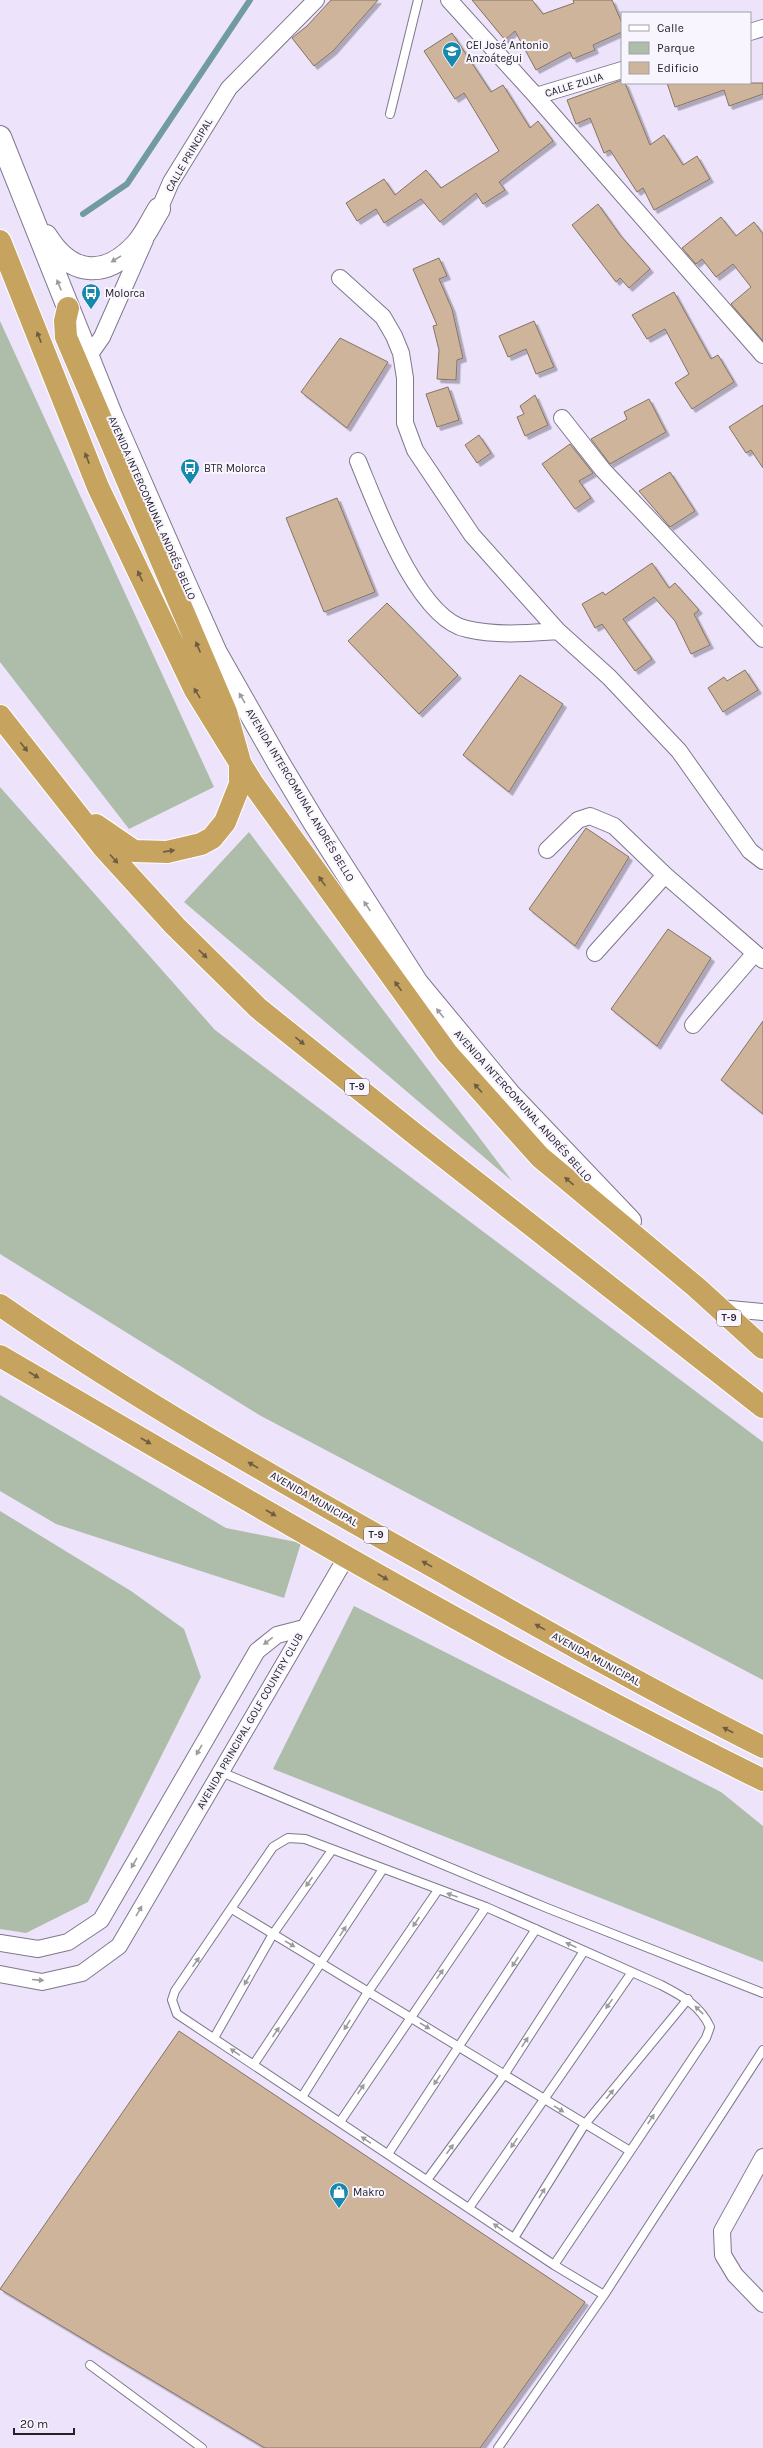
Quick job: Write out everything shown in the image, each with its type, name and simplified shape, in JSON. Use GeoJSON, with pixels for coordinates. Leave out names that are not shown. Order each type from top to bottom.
{"type":"FeatureCollection","features":[{"type":"Feature","properties":{"kind":"highway"},"geometry":{"type":"LineString","coordinates":[[0,241],[98,487],[195,690],[240,762],[344,913],[447,1053],[540,1157],[696,1287]]}},
{"type":"Feature","properties":{"kind":"highway"},"geometry":{"type":"LineString","coordinates":[[65,798],[102,831],[134,851],[167,852],[201,844],[212,838],[225,822],[240,784],[240,762],[226,712],[66,337],[65,320],[68,308]]}},
{"type":"Feature","properties":{"kind":"highway","name":"T-9"},"geometry":{"type":"LineString","coordinates":[[0,716],[103,847],[175,926],[258,1008],[416,1135],[763,1407]]}},
{"type":"Feature","properties":{"kind":"highway","name":"AVENIDA INTERCOMUNAL ANDRÉS BELLO"},"geometry":{"type":"LineString","coordinates":[[696,1287],[763,1348]]}},
{"type":"Feature","properties":{"kind":"highway","name":"AVENIDA MUNICIPAL"},"geometry":{"type":"LineString","coordinates":[[0,1305],[38,1332],[218,1445],[681,1706],[763,1748]]}},
{"type":"Feature","properties":{"kind":"highway"},"geometry":{"type":"LineString","coordinates":[[0,1356],[347,1556],[660,1729],[763,1780]]}},
{"type":"Feature","properties":{"kind":"main road","name":"AVENIDA INTERCOMUNAL ANDRÉS BELLO"},"geometry":{"type":"LineString","coordinates":[[0,137],[112,417],[216,653],[314,822],[417,983],[466,1044],[535,1123],[696,1287]]}},
{"type":"Feature","properties":{"kind":"main road"},"geometry":{"type":"LineString","coordinates":[[28,206],[52,246],[64,258],[76,266],[86,269],[103,267],[138,244],[159,209]]}},
{"type":"Feature","properties":{"kind":"street","name":"CALLE PRINCIPAL"},"geometry":{"type":"LineString","coordinates":[[88,357],[102,337],[171,182],[229,88],[316,0]]}},
{"type":"Feature","properties":{"kind":"street","name":"CALLE ZULIA"},"geometry":{"type":"LineString","coordinates":[[449,0],[536,96],[621,70]]}},
{"type":"Feature","properties":{"kind":"street"},"geometry":{"type":"LineString","coordinates":[[751,32],[763,28]]}},
{"type":"Feature","properties":{"kind":"street"},"geometry":{"type":"LineString","coordinates":[[536,96],[763,355]]}},
{"type":"Feature","properties":{"kind":"street"},"geometry":{"type":"LineString","coordinates":[[340,278],[384,317],[394,336],[401,353],[405,378],[405,422],[415,450],[472,535],[558,631],[609,677],[679,751],[750,850],[763,861]]}},
{"type":"Feature","properties":{"kind":"street"},"geometry":{"type":"LineString","coordinates":[[562,418],[602,470],[763,639]]}},
{"type":"Feature","properties":{"kind":"street"},"geometry":{"type":"LineString","coordinates":[[358,460],[386,526],[413,579],[427,601],[452,623],[467,629],[516,633],[558,631]]}},
{"type":"Feature","properties":{"kind":"street"},"geometry":{"type":"LineString","coordinates":[[548,850],[578,820],[590,816],[614,826],[665,876],[759,957],[692,1026]]}},
{"type":"Feature","properties":{"kind":"street"},"geometry":{"type":"LineString","coordinates":[[595,953],[665,876]]}},
{"type":"Feature","properties":{"kind":"street"},"geometry":{"type":"LineString","coordinates":[[719,1308],[763,1312]]}},
{"type":"Feature","properties":{"kind":"street"},"geometry":{"type":"LineString","coordinates":[[304,1628],[347,1556]]}},
{"type":"Feature","properties":{"kind":"street","name":"AVENIDA PRINCIPAL GOLF COUNTRY CLUB"},"geometry":{"type":"LineString","coordinates":[[0,1974],[42,1982],[82,1973],[119,1946],[304,1628]]}},
{"type":"Feature","properties":{"kind":"street","name":"AVENIDA PRINCIPAL GOLF COUNTRY CLUB"},"geometry":{"type":"LineString","coordinates":[[0,1944],[38,1949],[68,1942],[101,1920],[256,1651],[277,1635],[304,1628]]}},
{"type":"Feature","properties":{"kind":"street"},"geometry":{"type":"LineString","coordinates":[[763,2157],[722,2230],[723,2255],[735,2275],[763,2304]]}},
{"type":"Feature","properties":{"kind":"lane"},"geometry":{"type":"LineString","coordinates":[[390,114],[418,0]]}},
{"type":"Feature","properties":{"kind":"lane"},"geometry":{"type":"LineString","coordinates":[[220,1772],[547,1908],[763,1993]]}},
{"type":"Feature","properties":{"kind":"lane"},"geometry":{"type":"LineString","coordinates":[[554,2264],[706,2038],[710,2027],[705,2015],[688,1999],[632,1972],[486,1907],[305,1839],[288,1838],[273,1847],[175,1991],[172,2000],[178,2014],[514,2238],[554,2264],[604,2295]]}},
{"type":"Feature","properties":{"kind":"lane"},"geometry":{"type":"LineString","coordinates":[[214,2038],[273,1934],[332,1850]]}},
{"type":"Feature","properties":{"kind":"lane"},"geometry":{"type":"LineString","coordinates":[[254,2064],[322,1964],[383,1869]]}},
{"type":"Feature","properties":{"kind":"lane"},"geometry":{"type":"LineString","coordinates":[[302,2097],[368,1992],[438,1890]]}},
{"type":"Feature","properties":{"kind":"lane"},"geometry":{"type":"LineString","coordinates":[[340,2122],[409,2017],[486,1907]]}},
{"type":"Feature","properties":{"kind":"lane"},"geometry":{"type":"LineString","coordinates":[[232,1909],[630,2151]]}},
{"type":"Feature","properties":{"kind":"lane"},"geometry":{"type":"LineString","coordinates":[[388,2154],[536,1930]]}},
{"type":"Feature","properties":{"kind":"lane"},"geometry":{"type":"LineString","coordinates":[[427,2180],[504,2075],[584,1951]]}},
{"type":"Feature","properties":{"kind":"lane"},"geometry":{"type":"LineString","coordinates":[[469,2208],[632,1972]]}},
{"type":"Feature","properties":{"kind":"lane"},"geometry":{"type":"LineString","coordinates":[[514,2238],[585,2124],[688,1999]]}},
{"type":"Feature","properties":{"kind":"lane"},"geometry":{"type":"LineString","coordinates":[[498,2448],[604,2295],[763,2050]]}},
{"type":"Feature","properties":{"kind":"lane"},"geometry":{"type":"LineString","coordinates":[[90,2364],[202,2448]]}},
{"type":"Feature","properties":{"kind":"green space"},"geometry":{"type":"Polygon","coordinates":[[[0,321],[214,787],[129,829],[0,662],[0,321]]]}},
{"type":"Feature","properties":{"kind":"green space"},"geometry":{"type":"Polygon","coordinates":[[[0,787],[215,1030],[763,1442],[763,1680],[261,1416],[0,1254],[0,787]]]}},
{"type":"Feature","properties":{"kind":"green space"},"geometry":{"type":"Polygon","coordinates":[[[249,832],[512,1181],[184,902],[249,832]]]}},
{"type":"Feature","properties":{"kind":"green space"},"geometry":{"type":"Polygon","coordinates":[[[0,1395],[226,1528],[301,1543],[284,1598],[56,1524],[0,1491],[0,1395]]]}},
{"type":"Feature","properties":{"kind":"green space"},"geometry":{"type":"Polygon","coordinates":[[[0,1511],[131,1591],[184,1629],[201,1677],[88,1902],[26,1933],[0,1929],[0,1511]]]}},
{"type":"Feature","properties":{"kind":"green space"},"geometry":{"type":"Polygon","coordinates":[[[354,1606],[721,1792],[763,1826],[763,1962],[273,1769],[354,1606]]]}},
{"type":"Feature","properties":{"kind":"building"},"geometry":{"type":"Polygon","coordinates":[[[331,0],[378,0],[333,51],[314,66],[292,38],[307,26],[331,0]]]}},
{"type":"Feature","properties":{"kind":"building"},"geometry":{"type":"Polygon","coordinates":[[[472,0],[532,0],[543,14],[574,3],[573,0],[612,0],[621,21],[621,32],[593,45],[595,50],[573,59],[570,52],[536,70],[515,31],[505,40],[472,0]]]}},
{"type":"Feature","properties":{"kind":"building"},"geometry":{"type":"Polygon","coordinates":[[[452,33],[491,92],[503,85],[530,128],[538,121],[553,141],[499,182],[505,190],[483,204],[476,193],[440,222],[421,199],[384,223],[376,209],[357,221],[346,203],[384,179],[395,195],[426,170],[441,188],[499,151],[464,93],[455,99],[424,51],[452,33]]]}},
{"type":"Feature","properties":{"kind":"building"},"geometry":{"type":"Polygon","coordinates":[[[621,80],[621,84],[625,84],[650,145],[664,135],[683,165],[697,156],[710,179],[654,210],[643,188],[637,192],[610,150],[604,153],[590,118],[576,124],[567,100],[621,80]]]}},
{"type":"Feature","properties":{"kind":"building"},"geometry":{"type":"Polygon","coordinates":[[[763,83],[763,94],[729,106],[724,90],[675,107],[667,84],[763,83]]]}},
{"type":"Feature","properties":{"kind":"building"},"geometry":{"type":"Polygon","coordinates":[[[598,204],[620,235],[650,269],[629,288],[620,278],[616,282],[572,225],[598,204]]]}},
{"type":"Feature","properties":{"kind":"building"},"geometry":{"type":"Polygon","coordinates":[[[721,217],[736,236],[754,222],[763,234],[763,341],[731,304],[751,287],[733,264],[716,277],[702,259],[696,264],[682,248],[721,217]]]}},
{"type":"Feature","properties":{"kind":"building"},"geometry":{"type":"Polygon","coordinates":[[[439,258],[447,276],[439,279],[452,309],[463,358],[457,360],[456,380],[437,379],[439,350],[433,326],[437,325],[413,269],[439,258]]]}},
{"type":"Feature","properties":{"kind":"building"},"geometry":{"type":"Polygon","coordinates":[[[674,292],[711,359],[718,355],[734,382],[692,409],[675,383],[689,374],[665,329],[647,339],[632,315],[674,292]]]}},
{"type":"Feature","properties":{"kind":"building"},"geometry":{"type":"Polygon","coordinates":[[[534,321],[554,367],[536,374],[526,349],[508,357],[499,336],[534,321]]]}},
{"type":"Feature","properties":{"kind":"building"},"geometry":{"type":"Polygon","coordinates":[[[340,338],[388,362],[347,428],[301,392],[340,338]]]}},
{"type":"Feature","properties":{"kind":"building"},"geometry":{"type":"Polygon","coordinates":[[[448,387],[459,420],[437,427],[426,394],[448,387]]]}},
{"type":"Feature","properties":{"kind":"building"},"geometry":{"type":"Polygon","coordinates":[[[535,395],[548,425],[525,436],[517,417],[524,414],[520,406],[535,395]]]}},
{"type":"Feature","properties":{"kind":"building"},"geometry":{"type":"Polygon","coordinates":[[[649,399],[666,432],[610,464],[591,439],[627,419],[624,412],[649,399]]]}},
{"type":"Feature","properties":{"kind":"building"},"geometry":{"type":"Polygon","coordinates":[[[763,405],[763,468],[751,450],[746,453],[729,427],[763,405]]]}},
{"type":"Feature","properties":{"kind":"building"},"geometry":{"type":"Polygon","coordinates":[[[479,435],[491,453],[477,463],[465,445],[479,435]]]}},
{"type":"Feature","properties":{"kind":"building"},"geometry":{"type":"Polygon","coordinates":[[[570,444],[593,473],[579,481],[591,498],[575,509],[542,464],[570,444]]]}},
{"type":"Feature","properties":{"kind":"building"},"geometry":{"type":"Polygon","coordinates":[[[670,472],[695,511],[670,527],[639,491],[670,472]]]}},
{"type":"Feature","properties":{"kind":"building"},"geometry":{"type":"Polygon","coordinates":[[[337,498],[375,592],[324,612],[286,518],[337,498]]]}},
{"type":"Feature","properties":{"kind":"building"},"geometry":{"type":"Polygon","coordinates":[[[652,563],[669,588],[675,583],[699,610],[694,614],[710,645],[691,654],[675,621],[654,597],[623,619],[652,659],[635,671],[602,624],[595,628],[582,604],[603,592],[605,595],[652,563]]]}},
{"type":"Feature","properties":{"kind":"building"},"geometry":{"type":"Polygon","coordinates":[[[387,603],[458,675],[419,714],[348,641],[387,603]]]}},
{"type":"Feature","properties":{"kind":"building"},"geometry":{"type":"Polygon","coordinates":[[[745,670],[758,690],[723,712],[708,688],[724,677],[727,681],[745,670]]]}},
{"type":"Feature","properties":{"kind":"building"},"geometry":{"type":"Polygon","coordinates":[[[520,675],[563,704],[509,792],[463,755],[520,675]]]}},
{"type":"Feature","properties":{"kind":"building"},"geometry":{"type":"Polygon","coordinates":[[[586,828],[629,857],[575,946],[529,909],[586,828]]]}},
{"type":"Feature","properties":{"kind":"building"},"geometry":{"type":"Polygon","coordinates":[[[668,929],[711,958],[657,1046],[611,1009],[668,929]]]}},
{"type":"Feature","properties":{"kind":"building"},"geometry":{"type":"Polygon","coordinates":[[[763,1021],[763,1114],[721,1080],[763,1021]]]}},
{"type":"Feature","properties":{"kind":"building"},"geometry":{"type":"Polygon","coordinates":[[[179,2031],[585,2302],[480,2448],[265,2448],[0,2289],[179,2031]]]}},
{"type":"Feature","properties":{"kind":"waterway"},"geometry":{"type":"LineString","coordinates":[[83,214],[127,184],[250,0]]}},
{"type":"Feature","properties":{"kind":"place","name":"CEI José Antonio Anzoátegui"},"geometry":{"type":"Point","coordinates":[452,68]}},
{"type":"Feature","properties":{"kind":"place","name":"Molorca"},"geometry":{"type":"Point","coordinates":[91,310]}},
{"type":"Feature","properties":{"kind":"place","name":"BTR Molorca"},"geometry":{"type":"Point","coordinates":[190,485]}},
{"type":"Feature","properties":{"kind":"place","name":"Makro"},"geometry":{"type":"Point","coordinates":[339,2209]}}]}
